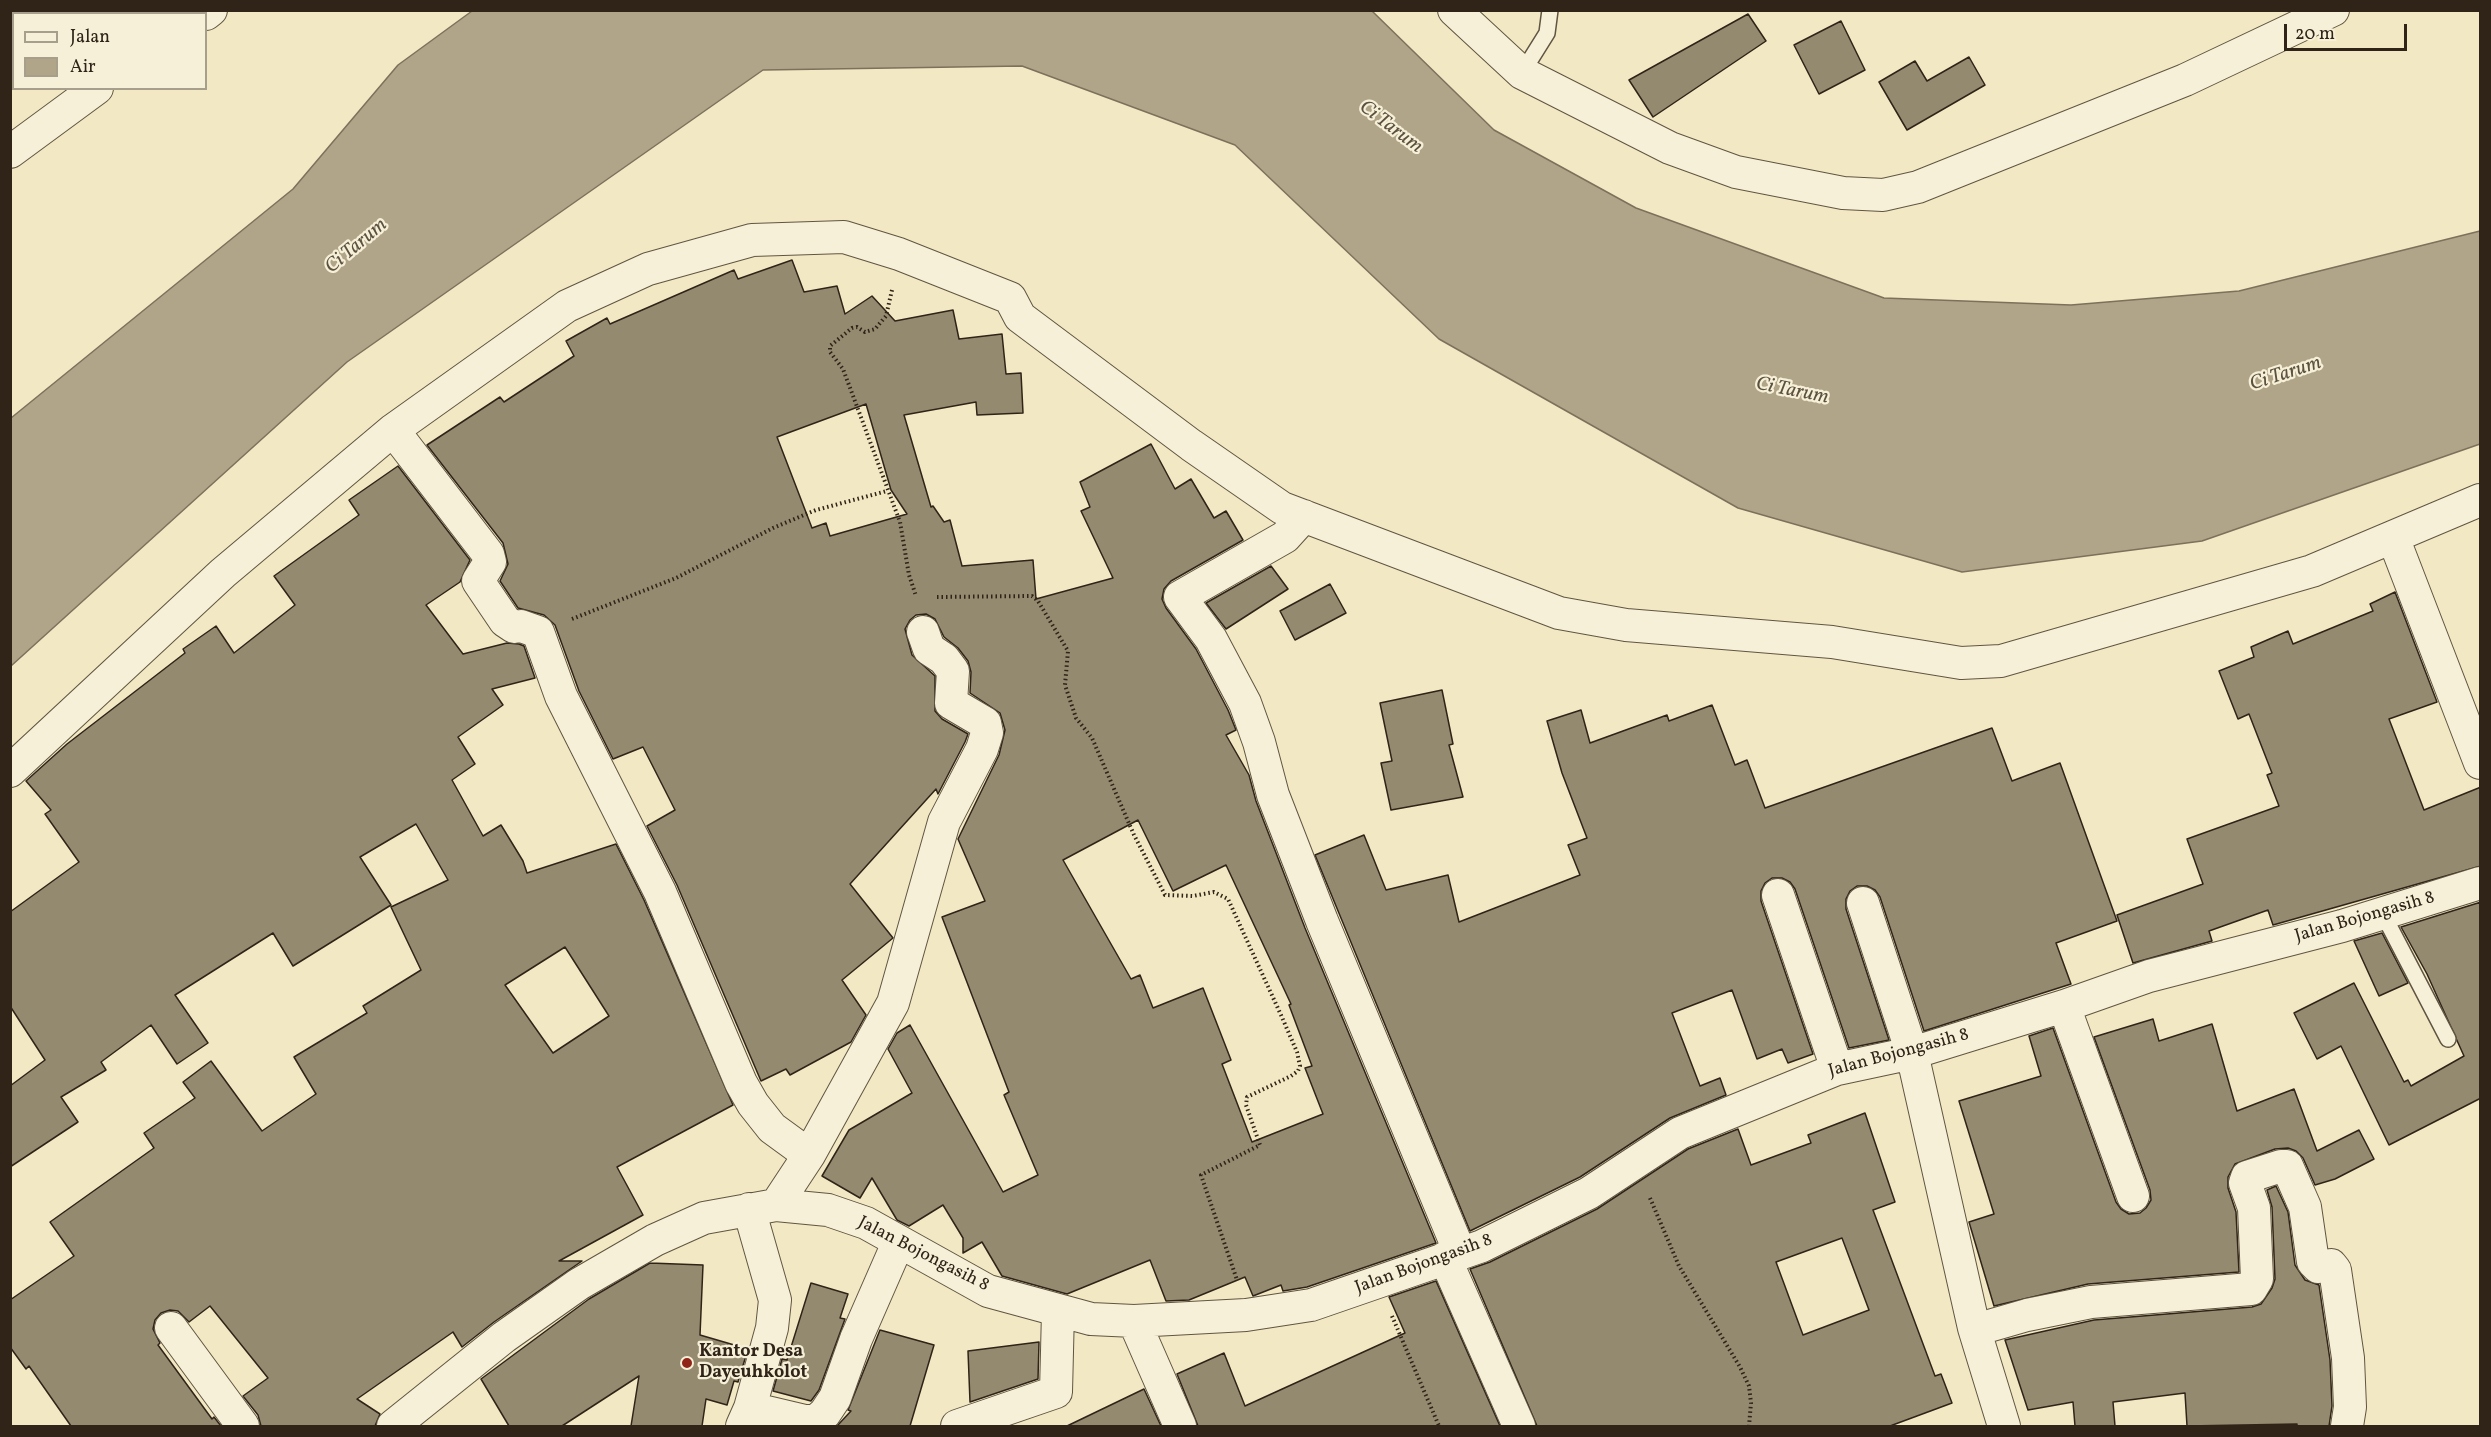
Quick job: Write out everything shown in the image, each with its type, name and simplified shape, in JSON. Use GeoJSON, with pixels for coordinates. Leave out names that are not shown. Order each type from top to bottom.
{"type":"FeatureCollection","features":[{"type":"Feature","properties":{"kind":"street"},"geometry":{"type":"LineString","coordinates":[[1454,10],[1521,73],[1670,148],[1737,172],[1832,191],[1883,195],[1918,187],[2185,80],[2333,10]]}},
{"type":"Feature","properties":{"kind":"street"},"geometry":{"type":"LineString","coordinates":[[10,152],[68,97],[91,90]]}},
{"type":"Feature","properties":{"kind":"street"},"geometry":{"type":"LineString","coordinates":[[10,771],[223,573],[393,430],[567,306],[648,269],[752,240],[844,237],[899,254],[1010,298],[1020,317],[1191,445],[1282,508],[1559,613],[1626,625],[1832,642],[1962,663],[2001,661],[2301,574],[2481,500]]}},
{"type":"Feature","properties":{"kind":"street"},"geometry":{"type":"LineString","coordinates":[[393,430],[488,554],[490,562],[478,581],[505,621],[514,627],[521,626],[538,632],[561,696],[660,892],[730,1052],[741,1083],[753,1104],[772,1128],[810,1155]]}},
{"type":"Feature","properties":{"kind":"street"},"geometry":{"type":"LineString","coordinates":[[1304,516],[1285,537],[1180,597],[1211,639],[1245,703],[1259,742],[1273,795],[1519,1426]]}},
{"type":"Feature","properties":{"kind":"street"},"geometry":{"type":"LineString","coordinates":[[2393,537],[2481,763]]}},
{"type":"Feature","properties":{"kind":"street"},"geometry":{"type":"LineString","coordinates":[[898,1243],[856,1339],[836,1398],[825,1413],[816,1421],[746,1417],[772,1328],[775,1300],[763,1207],[810,1155],[893,1003],[944,822],[982,749],[987,733],[985,723],[951,703],[953,671],[944,659],[929,649],[923,632]]}},
{"type":"Feature","properties":{"kind":"street","name":"Jalan Bojongasih 8"},"geometry":{"type":"LineString","coordinates":[[393,1426],[504,1337],[579,1284],[655,1240],[704,1218],[763,1207],[828,1210],[866,1223],[898,1243],[988,1291],[1091,1319],[1134,1321],[1246,1315],[1311,1305],[1482,1246],[1589,1193],[1680,1133],[1837,1069],[1912,1053],[2064,1006],[2149,975],[2383,914],[2481,883]]}},
{"type":"Feature","properties":{"kind":"street"},"geometry":{"type":"LineString","coordinates":[[1778,895],[1837,1069]]}},
{"type":"Feature","properties":{"kind":"street"},"geometry":{"type":"LineString","coordinates":[[1863,903],[1912,1053],[1975,1330],[2004,1426]]}},
{"type":"Feature","properties":{"kind":"street"},"geometry":{"type":"LineString","coordinates":[[2064,1006],[2133,1196]]}},
{"type":"Feature","properties":{"kind":"street"},"geometry":{"type":"LineString","coordinates":[[1975,1330],[2027,1315],[2091,1302],[2251,1289],[2257,1279],[2254,1208],[2245,1183],[2247,1177],[2281,1166],[2288,1166],[2305,1207],[2313,1262],[2318,1267],[2331,1265],[2336,1270],[2348,1359],[2350,1407],[2347,1426]]}},
{"type":"Feature","properties":{"kind":"street"},"geometry":{"type":"LineString","coordinates":[[957,1426],[1056,1392],[1058,1311]]}},
{"type":"Feature","properties":{"kind":"street"},"geometry":{"type":"LineString","coordinates":[[1134,1321],[1180,1426]]}},
{"type":"Feature","properties":{"kind":"street"},"geometry":{"type":"LineString","coordinates":[[171,1328],[243,1426]]}},
{"type":"Feature","properties":{"kind":"lane"},"geometry":{"type":"LineString","coordinates":[[1521,73],[1547,33],[1550,10]]}},
{"type":"Feature","properties":{"kind":"lane"},"geometry":{"type":"LineString","coordinates":[[2383,914],[2448,1039]]}},
{"type":"Feature","properties":{"kind":"path"},"geometry":{"type":"LineString","coordinates":[[899,254],[886,316],[870,332],[857,327],[852,328],[830,346],[830,352],[843,369],[903,533],[913,591],[916,597],[924,598]]}},
{"type":"Feature","properties":{"kind":"path"},"geometry":{"type":"LineString","coordinates":[[538,632],[676,578],[773,528],[805,515],[868,494],[887,491]]}},
{"type":"Feature","properties":{"kind":"path"},"geometry":{"type":"LineString","coordinates":[[933,597],[1032,596],[1038,601],[1068,651],[1065,685],[1076,718],[1092,738],[1134,835],[1165,895],[1193,896],[1214,892],[1228,898],[1281,1015],[1297,1052],[1298,1071],[1247,1097],[1246,1105],[1260,1145],[1201,1175],[1233,1265],[1246,1315]]}},
{"type":"Feature","properties":{"kind":"path"},"geometry":{"type":"LineString","coordinates":[[1635,1161],[1674,1256],[1749,1386],[1751,1403],[1749,1426]]}},
{"type":"Feature","properties":{"kind":"path"},"geometry":{"type":"LineString","coordinates":[[1378,1282],[1439,1426]]}},
{"type":"Feature","properties":{"kind":"water","name":"Ci Tarum"},"geometry":{"type":"Polygon","coordinates":[[[472,11],[1372,11],[1494,130],[1636,208],[1884,298],[2071,305],[2239,291],[2480,231],[2480,444],[2202,541],[1962,572],[1738,508],[1439,339],[1235,145],[1022,66],[763,70],[347,362],[11,666],[11,418],[293,189],[398,65],[472,11]]]}},
{"type":"Feature","properties":{"kind":"building"},"geometry":{"type":"Polygon","coordinates":[[[1748,14],[1766,41],[1653,117],[1629,80],[1748,14]]]}},
{"type":"Feature","properties":{"kind":"building"},"geometry":{"type":"Polygon","coordinates":[[[1841,21],[1865,70],[1819,94],[1794,45],[1841,21]]]}},
{"type":"Feature","properties":{"kind":"building"},"geometry":{"type":"Polygon","coordinates":[[[1969,57],[1985,85],[1907,130],[1879,82],[1915,61],[1927,81],[1969,57]]]}},
{"type":"Feature","properties":{"kind":"building"},"geometry":{"type":"Polygon","coordinates":[[[792,260],[804,292],[837,286],[845,314],[872,296],[895,321],[953,310],[959,339],[1002,334],[1006,374],[1021,373],[1023,413],[977,415],[976,402],[904,415],[931,507],[933,506],[944,522],[950,520],[962,566],[1033,560],[1036,599],[1113,578],[1081,511],[1090,507],[1080,482],[1151,444],[1175,489],[1191,479],[1214,518],[1226,511],[1243,540],[1171,581],[1164,589],[1162,599],[1196,649],[1228,710],[1236,730],[1226,735],[1249,775],[1256,801],[1305,928],[1436,1243],[1307,1287],[1283,1291],[1281,1285],[1253,1296],[1245,1277],[1189,1300],[1166,1301],[1150,1260],[1067,1294],[1002,1276],[982,1242],[963,1253],[963,1238],[943,1205],[909,1226],[897,1220],[872,1178],[860,1198],[822,1176],[849,1130],[912,1093],[888,1049],[897,1033],[910,1025],[1003,1192],[1038,1175],[1004,1095],[1009,1092],[942,917],[985,901],[958,839],[999,755],[1005,730],[1000,713],[970,693],[971,672],[968,661],[958,648],[944,637],[935,619],[926,614],[916,615],[910,620],[905,629],[912,655],[935,676],[935,711],[942,719],[968,734],[938,794],[936,789],[850,884],[893,938],[842,980],[866,1015],[851,1042],[790,1075],[786,1069],[761,1081],[677,885],[647,826],[675,810],[643,747],[613,759],[579,691],[555,625],[544,615],[518,608],[500,581],[508,564],[503,543],[427,445],[500,397],[504,402],[574,356],[566,341],[607,318],[610,324],[734,270],[738,279],[792,260]],[[866,404],[777,437],[812,528],[826,523],[830,536],[907,514],[891,490],[866,404]],[[1138,820],[1063,860],[1131,979],[1140,975],[1153,1008],[1203,988],[1231,1060],[1222,1064],[1252,1142],[1323,1114],[1305,1068],[1312,1066],[1289,1005],[1291,1004],[1226,865],[1173,891],[1138,820]]]}},
{"type":"Feature","properties":{"kind":"building"},"geometry":{"type":"Polygon","coordinates":[[[398,466],[470,560],[460,582],[426,605],[463,654],[507,643],[524,646],[535,678],[492,689],[503,705],[458,737],[475,764],[452,780],[483,836],[501,825],[523,861],[527,873],[616,844],[644,900],[733,1105],[617,1167],[643,1215],[559,1261],[582,1261],[462,1347],[453,1332],[357,1399],[380,1414],[375,1426],[261,1426],[258,1415],[243,1396],[268,1378],[210,1306],[189,1322],[178,1311],[170,1310],[161,1313],[155,1320],[153,1329],[160,1343],[158,1345],[212,1419],[214,1417],[221,1426],[71,1426],[29,1366],[26,1369],[10,1347],[10,1300],[74,1256],[50,1222],[154,1148],[144,1133],[195,1098],[183,1082],[211,1061],[262,1131],[316,1094],[294,1057],[367,1013],[363,1006],[421,970],[391,907],[448,880],[416,824],[360,857],[391,905],[293,966],[273,933],[175,995],[208,1043],[177,1064],[151,1025],[101,1062],[106,1070],[61,1097],[78,1122],[10,1167],[10,1086],[45,1060],[10,1006],[10,912],[79,862],[45,814],[51,810],[26,781],[67,744],[185,653],[183,649],[216,626],[234,653],[295,605],[274,576],[359,515],[349,500],[398,466]],[[565,947],[505,985],[553,1053],[609,1016],[565,947]]]}},
{"type":"Feature","properties":{"kind":"building"},"geometry":{"type":"Polygon","coordinates":[[[1271,566],[1288,589],[1226,629],[1206,603],[1271,566]]]}},
{"type":"Feature","properties":{"kind":"building"},"geometry":{"type":"Polygon","coordinates":[[[1330,584],[1346,613],[1295,640],[1280,611],[1330,584]]]}},
{"type":"Feature","properties":{"kind":"building"},"geometry":{"type":"Polygon","coordinates":[[[2395,592],[2437,702],[2389,719],[2424,810],[2481,787],[2481,866],[2273,925],[2268,910],[2209,931],[2212,941],[2133,963],[2117,915],[2203,884],[2187,839],[2279,806],[2267,775],[2272,773],[2249,714],[2238,719],[2219,671],[2254,657],[2251,647],[2288,631],[2293,644],[2373,611],[2370,604],[2395,592]]]}},
{"type":"Feature","properties":{"kind":"building"},"geometry":{"type":"Polygon","coordinates":[[[1442,690],[1453,744],[1449,745],[1463,797],[1391,810],[1381,763],[1392,761],[1380,703],[1442,690]]]}},
{"type":"Feature","properties":{"kind":"building"},"geometry":{"type":"Polygon","coordinates":[[[1712,705],[1735,765],[1747,760],[1765,808],[1992,728],[2012,781],[2060,763],[2117,921],[2056,943],[2071,984],[1924,1031],[1880,897],[1875,890],[1867,886],[1857,886],[1850,891],[1846,899],[1846,909],[1889,1040],[1849,1048],[1795,889],[1790,882],[1782,878],[1772,878],[1765,883],[1761,891],[1761,901],[1813,1054],[1788,1063],[1782,1049],[1757,1059],[1732,990],[1672,1013],[1700,1086],[1720,1078],[1726,1095],[1670,1118],[1580,1177],[1470,1231],[1315,855],[1364,835],[1386,890],[1448,875],[1459,922],[1580,875],[1568,845],[1587,838],[1562,773],[1547,721],[1581,710],[1590,743],[1667,715],[1669,721],[1712,705]]]}},
{"type":"Feature","properties":{"kind":"building"},"geometry":{"type":"Polygon","coordinates":[[[2481,902],[2481,1098],[2389,1145],[2341,1046],[2317,1059],[2294,1013],[2354,983],[2404,1082],[2408,1080],[2411,1086],[2464,1056],[2427,974],[2401,927],[2481,902]]]}},
{"type":"Feature","properties":{"kind":"building"},"geometry":{"type":"Polygon","coordinates":[[[2382,933],[2408,983],[2379,996],[2354,941],[2382,933]]]}},
{"type":"Feature","properties":{"kind":"building"},"geometry":{"type":"Polygon","coordinates":[[[2153,1019],[2159,1041],[2212,1024],[2237,1111],[2294,1089],[2317,1151],[2359,1130],[2374,1159],[2335,1179],[2315,1185],[2303,1158],[2296,1151],[2288,1148],[2275,1149],[2235,1164],[2228,1177],[2228,1188],[2236,1212],[2239,1272],[2088,1284],[1994,1306],[1969,1222],[1994,1214],[1959,1101],[2041,1076],[2029,1036],[2053,1028],[2116,1202],[2129,1214],[2140,1213],[2151,1200],[2150,1190],[2094,1037],[2153,1019]]]}},
{"type":"Feature","properties":{"kind":"building"},"geometry":{"type":"Polygon","coordinates":[[[1865,1113],[1895,1202],[1873,1210],[1935,1376],[1941,1374],[1952,1403],[1890,1426],[1537,1426],[1470,1269],[1490,1262],[1597,1209],[1688,1149],[1738,1129],[1751,1165],[1811,1143],[1808,1135],[1865,1113]],[[1842,1238],[1776,1262],[1803,1335],[1869,1310],[1842,1238]]]}},
{"type":"Feature","properties":{"kind":"building"},"geometry":{"type":"Polygon","coordinates":[[[2276,1186],[2288,1212],[2295,1265],[2305,1280],[2319,1285],[2330,1360],[2332,1406],[2329,1426],[2297,1426],[2297,1424],[2187,1426],[2185,1393],[2113,1402],[2115,1426],[2075,1426],[2073,1402],[2028,1410],[2005,1340],[2094,1320],[2252,1307],[2261,1304],[2275,1279],[2272,1207],[2267,1190],[2276,1186]]]}},
{"type":"Feature","properties":{"kind":"building"},"geometry":{"type":"Polygon","coordinates":[[[650,1263],[703,1265],[700,1335],[748,1349],[738,1382],[734,1381],[727,1405],[706,1399],[702,1426],[631,1426],[639,1376],[562,1426],[509,1426],[481,1379],[589,1299],[650,1263]]]}},
{"type":"Feature","properties":{"kind":"building"},"geometry":{"type":"Polygon","coordinates":[[[1436,1281],[1500,1426],[1198,1426],[1177,1374],[1224,1353],[1245,1406],[1405,1333],[1389,1297],[1436,1281]]]}},
{"type":"Feature","properties":{"kind":"building"},"geometry":{"type":"Polygon","coordinates":[[[811,1283],[848,1294],[840,1318],[845,1319],[819,1390],[811,1401],[773,1391],[782,1359],[787,1360],[811,1283]]]}},
{"type":"Feature","properties":{"kind":"building"},"geometry":{"type":"Polygon","coordinates":[[[880,1330],[934,1345],[910,1426],[837,1426],[851,1411],[848,1410],[880,1330]]]}},
{"type":"Feature","properties":{"kind":"building"},"geometry":{"type":"Polygon","coordinates":[[[1039,1342],[1038,1379],[970,1402],[968,1351],[1039,1342]]]}},
{"type":"Feature","properties":{"kind":"building"},"geometry":{"type":"Polygon","coordinates":[[[1144,1389],[1161,1426],[1067,1426],[1144,1389]]]}},
{"type":"Feature","properties":{"kind":"place","name":"Kantor Desa Dayeuhkolot"},"geometry":{"type":"Point","coordinates":[687,1363]}}]}
